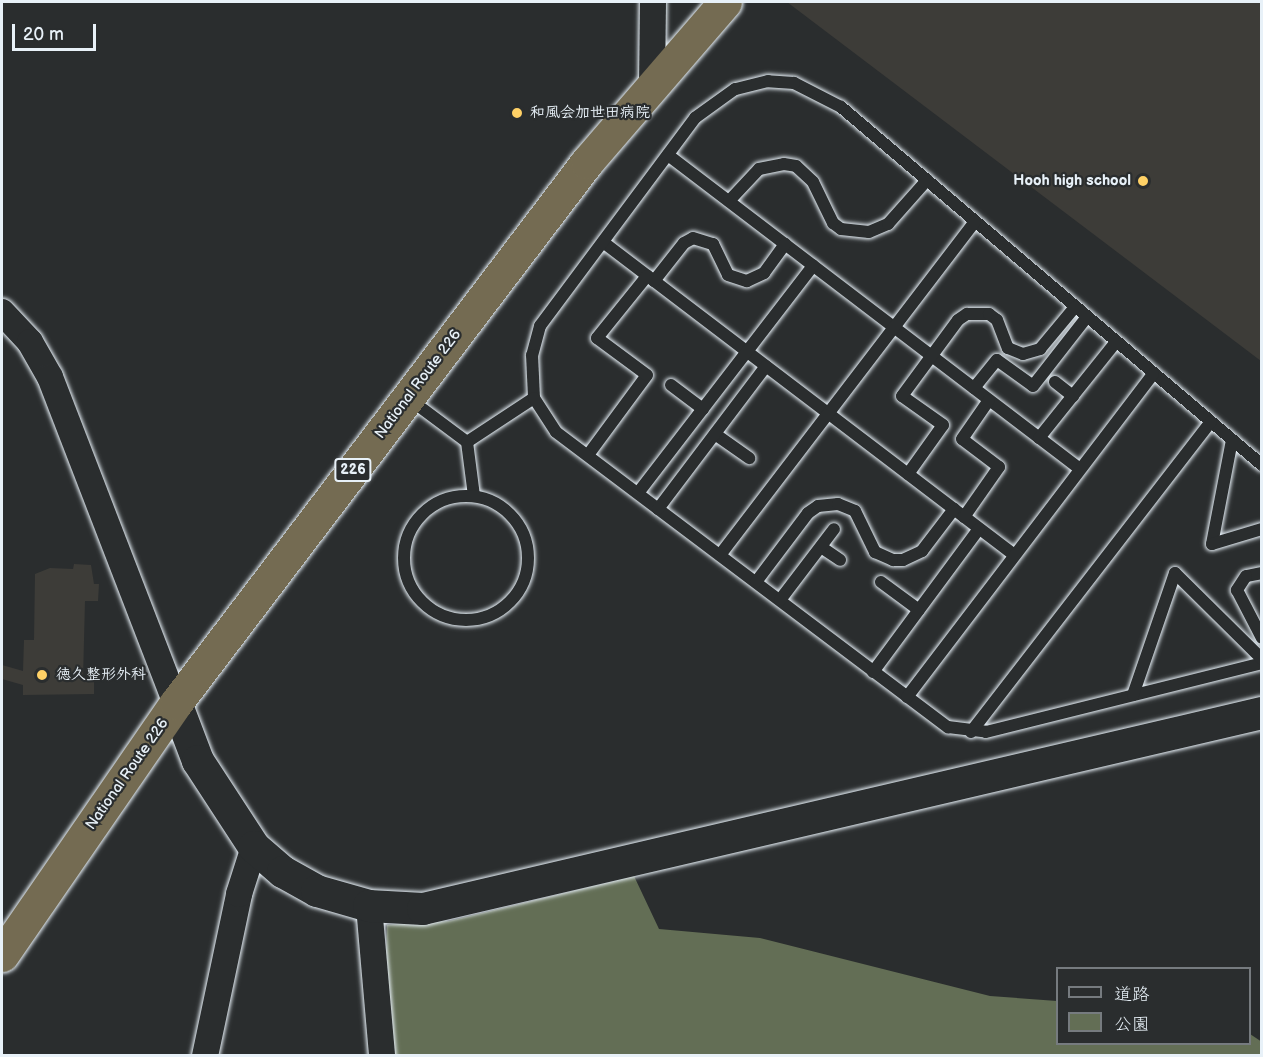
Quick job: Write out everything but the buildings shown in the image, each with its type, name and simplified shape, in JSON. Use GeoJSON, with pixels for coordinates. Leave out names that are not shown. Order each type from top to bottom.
{"type":"FeatureCollection","features":[{"type":"Feature","properties":{"kind":"highway","name":"National Route 226"},"geometry":{"type":"LineString","coordinates":[[2,955],[176,703],[587,162],[725,2]]}},
{"type":"Feature","properties":{"kind":"street"},"geometry":{"type":"LineString","coordinates":[[652,84],[653,2]]}},
{"type":"Feature","properties":{"kind":"street"},"geometry":{"type":"LineString","coordinates":[[2,312],[30,342],[50,377],[198,761],[254,847],[283,872],[317,891],[369,906],[423,909],[1262,713]]}},
{"type":"Feature","properties":{"kind":"street"},"geometry":{"type":"LineString","coordinates":[[205,1056],[239,894],[254,847]]}},
{"type":"Feature","properties":{"kind":"street"},"geometry":{"type":"LineString","coordinates":[[369,906],[382,1056]]}},
{"type":"Feature","properties":{"kind":"lane"},"geometry":{"type":"LineString","coordinates":[[1262,465],[841,107],[794,83],[768,81],[735,89],[694,118],[540,326],[532,355],[534,398],[556,432],[948,727],[971,732],[1133,695],[1262,661]]}},
{"type":"Feature","properties":{"kind":"lane"},"geometry":{"type":"LineString","coordinates":[[668,155],[1080,469]]}},
{"type":"Feature","properties":{"kind":"lane"},"geometry":{"type":"LineString","coordinates":[[729,201],[759,169],[783,164],[796,166],[813,182],[833,223],[842,229],[869,232],[888,224],[927,180]]}},
{"type":"Feature","properties":{"kind":"lane"},"geometry":{"type":"LineString","coordinates":[[720,555],[975,221]]}},
{"type":"Feature","properties":{"kind":"lane"},"geometry":{"type":"LineString","coordinates":[[588,455],[647,375],[597,338],[651,278],[684,243],[693,238],[713,244],[728,275],[747,281],[764,273],[785,244]]}},
{"type":"Feature","properties":{"kind":"lane"},"geometry":{"type":"LineString","coordinates":[[603,242],[1013,554]]}},
{"type":"Feature","properties":{"kind":"lane"},"geometry":{"type":"LineString","coordinates":[[638,493],[813,266]]}},
{"type":"Feature","properties":{"kind":"lane"},"geometry":{"type":"LineString","coordinates":[[908,474],[943,425],[902,396],[958,320],[978,312],[997,320],[1008,348],[1030,353],[1040,349],[1076,307]]}},
{"type":"Feature","properties":{"kind":"lane"},"geometry":{"type":"LineString","coordinates":[[974,388],[997,360],[1033,386],[1087,317]]}},
{"type":"Feature","properties":{"kind":"lane"},"geometry":{"type":"LineString","coordinates":[[1039,438],[1116,342]]}},
{"type":"Feature","properties":{"kind":"lane"},"geometry":{"type":"LineString","coordinates":[[658,509],[766,366]]}},
{"type":"Feature","properties":{"kind":"lane"},"geometry":{"type":"LineString","coordinates":[[907,697],[1013,554],[1153,374]]}},
{"type":"Feature","properties":{"kind":"lane"},"geometry":{"type":"LineString","coordinates":[[1055,382],[1073,396]]}},
{"type":"Feature","properties":{"kind":"lane"},"geometry":{"type":"LineString","coordinates":[[671,385],[703,409]]}},
{"type":"Feature","properties":{"kind":"lane"},"geometry":{"type":"LineString","coordinates":[[408,398],[468,442],[474,496]]}},
{"type":"Feature","properties":{"kind":"lane"},"geometry":{"type":"LineString","coordinates":[[468,442],[534,398]]}},
{"type":"Feature","properties":{"kind":"lane"},"geometry":{"type":"LineString","coordinates":[[756,582],[808,513],[818,506],[848,506],[862,521],[875,552],[883,557],[903,560],[922,551],[999,467],[962,439],[989,400]]}},
{"type":"Feature","properties":{"kind":"lane"},"geometry":{"type":"LineString","coordinates":[[971,732],[1211,422]]}},
{"type":"Feature","properties":{"kind":"lane"},"geometry":{"type":"LineString","coordinates":[[715,434],[749,458]]}},
{"type":"Feature","properties":{"kind":"lane"},"geometry":{"type":"LineString","coordinates":[[1232,440],[1212,544],[1262,529]]}},
{"type":"Feature","properties":{"kind":"lane"},"geometry":{"type":"LineString","coordinates":[[474,496],[494,503],[511,516],[523,534],[528,555],[526,576],[517,594],[504,608],[486,617],[467,621],[448,618],[416,596],[407,579],[404,559],[407,539],[417,520],[432,506],[452,498],[474,496]]}},
{"type":"Feature","properties":{"kind":"lane"},"geometry":{"type":"LineString","coordinates":[[780,600],[834,529]]}},
{"type":"Feature","properties":{"kind":"lane"},"geometry":{"type":"LineString","coordinates":[[873,672],[980,529]]}},
{"type":"Feature","properties":{"kind":"lane"},"geometry":{"type":"LineString","coordinates":[[821,547],[840,560]]}},
{"type":"Feature","properties":{"kind":"lane"},"geometry":{"type":"LineString","coordinates":[[1133,695],[1174,573],[1262,661]]}},
{"type":"Feature","properties":{"kind":"lane"},"geometry":{"type":"LineString","coordinates":[[1262,573],[1246,576],[1238,590],[1262,638]]}},
{"type":"Feature","properties":{"kind":"lane"},"geometry":{"type":"LineString","coordinates":[[881,582],[920,610]]}},
{"type":"Feature","properties":{"kind":"shaded area","name":"Hooh high school"},"geometry":{"type":"Polygon","coordinates":[[[787,2],[1261,2],[1261,361],[787,2]]]}},
{"type":"Feature","properties":{"kind":"shaded area","name":"徳久整形外科"},"geometry":{"type":"Polygon","coordinates":[[[74,564],[91,565],[94,584],[99,584],[98,601],[85,601],[83,679],[94,680],[94,694],[23,695],[23,685],[2,679],[2,665],[23,671],[24,640],[34,640],[35,574],[50,568],[73,569],[74,564]]]}},
{"type":"Feature","properties":{"kind":"green space"},"geometry":{"type":"Polygon","coordinates":[[[634,876],[659,929],[760,938],[990,996],[1056,1001],[1056,1045],[1251,1045],[1251,1035],[1262,1042],[1261,1056],[383,1056],[387,925],[449,921],[634,876]]]}},
{"type":"Feature","properties":{"kind":"place","name":"和風会加世田病院"},"geometry":{"type":"Point","coordinates":[517,113]}},
{"type":"Feature","properties":{"kind":"place","name":"Hooh high school"},"geometry":{"type":"Point","coordinates":[1143,181]}},
{"type":"Feature","properties":{"kind":"place","name":"徳久整形外科"},"geometry":{"type":"Point","coordinates":[42,675]}}]}
